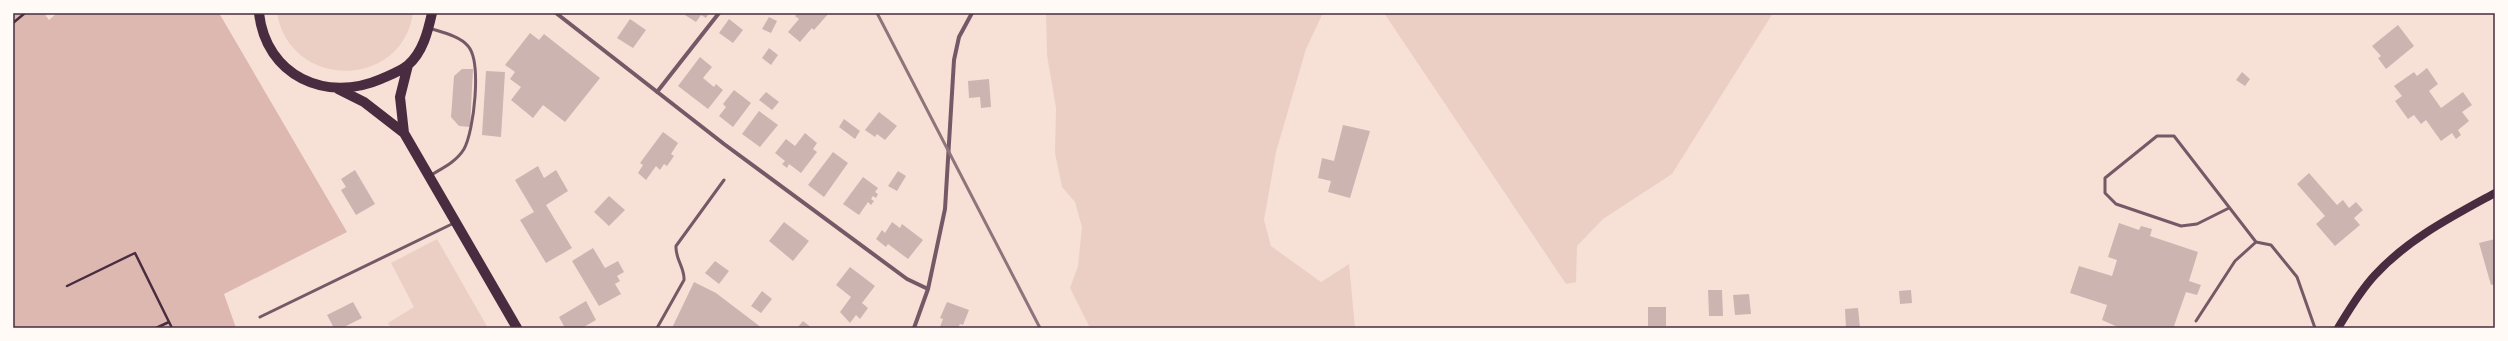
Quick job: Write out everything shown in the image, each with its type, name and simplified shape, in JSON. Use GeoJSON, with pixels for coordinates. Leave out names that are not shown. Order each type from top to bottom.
{"type":"FeatureCollection","features":[{"type":"Feature","properties":{"kind":"main road"},"geometry":{"type":"LineString","coordinates":[[259,13],[266,42],[285,67],[308,82],[338,89],[364,102],[404,133],[517,328]]}},
{"type":"Feature","properties":{"kind":"main road"},"geometry":{"type":"LineString","coordinates":[[404,133],[400,97],[408,65],[424,41],[429,28],[432,13]]}},
{"type":"Feature","properties":{"kind":"main road"},"geometry":{"type":"LineString","coordinates":[[338,89],[367,84],[408,65]]}},
{"type":"Feature","properties":{"kind":"main road"},"geometry":{"type":"LineString","coordinates":[[2338,328],[2375,275],[2408,246],[2445,220],[2495,193]]}},
{"type":"Feature","properties":{"kind":"street"},"geometry":{"type":"LineString","coordinates":[[556,13],[656,92],[908,279],[928,290]]}},
{"type":"Feature","properties":{"kind":"street"},"geometry":{"type":"LineString","coordinates":[[656,92],[720,13]]}},
{"type":"Feature","properties":{"kind":"street"},"geometry":{"type":"LineString","coordinates":[[914,328],[928,290],[948,185],[954,60],[962,32],[972,13]]}},
{"type":"Feature","properties":{"kind":"lane"},"geometry":{"type":"LineString","coordinates":[[429,28],[467,44],[472,52],[475,70],[472,128],[469,140],[455,160],[429,176]]}},
{"type":"Feature","properties":{"kind":"lane"},"geometry":{"type":"LineString","coordinates":[[2229,208],[2197,224],[2181,226],[2116,204],[2105,193],[2105,178],[2157,136],[2174,136],[2256,242],[2271,245],[2296,277],[2315,328]]}},
{"type":"Feature","properties":{"kind":"lane"},"geometry":{"type":"LineString","coordinates":[[657,328],[684,280],[684,271],[676,255],[676,246],[724,180]]}},
{"type":"Feature","properties":{"kind":"lane"},"geometry":{"type":"LineString","coordinates":[[260,317],[456,222]]}},
{"type":"Feature","properties":{"kind":"lane"},"geometry":{"type":"LineString","coordinates":[[2196,322],[2235,261],[2256,242]]}},
{"type":"Feature","properties":{"kind":"path"},"geometry":{"type":"LineString","coordinates":[[13,23],[25,13]]}},
{"type":"Feature","properties":{"kind":"path"},"geometry":{"type":"LineString","coordinates":[[67,286],[135,253],[172,328]]}},
{"type":"Feature","properties":{"kind":"path"},"geometry":{"type":"LineString","coordinates":[[156,328],[169,322]]}},
{"type":"Feature","properties":{"kind":"shaded area"},"geometry":{"type":"Polygon","coordinates":[[[13,13],[44,13],[49,20],[57,13],[219,13],[347,232],[224,294],[236,328],[13,328],[13,13]]]}},
{"type":"Feature","properties":{"kind":"shaded area"},"geometry":{"type":"Polygon","coordinates":[[[277,13],[413,13],[405,38],[389,56],[369,67],[346,71],[323,67],[302,56],[286,38],[277,13]]]}},
{"type":"Feature","properties":{"kind":"shaded area"},"geometry":{"type":"Polygon","coordinates":[[[1046,13],[1323,13],[1306,49],[1276,152],[1264,220],[1271,246],[1321,282],[1349,264],[1355,328],[1090,328],[1070,288],[1078,266],[1082,227],[1075,202],[1062,187],[1055,153],[1056,108],[1047,55],[1046,13]]]}},
{"type":"Feature","properties":{"kind":"shaded area"},"geometry":{"type":"Polygon","coordinates":[[[1384,13],[1773,13],[1672,174],[1603,219],[1577,246],[1576,282],[1566,284],[1384,13]]]}},
{"type":"Feature","properties":{"kind":"shaded area"},"geometry":{"type":"Polygon","coordinates":[[[437,239],[488,328],[391,328],[388,323],[414,307],[391,263],[437,239]]]}},
{"type":"Feature","properties":{"kind":"building"},"geometry":{"type":"Polygon","coordinates":[[[686,13],[709,13],[706,18],[701,15],[696,22],[685,15],[686,13]]]}},
{"type":"Feature","properties":{"kind":"building"},"geometry":{"type":"Polygon","coordinates":[[[798,13],[829,13],[814,30],[812,28],[800,42],[788,32],[799,19],[795,16],[798,13]]]}},
{"type":"Feature","properties":{"kind":"building"},"geometry":{"type":"Polygon","coordinates":[[[769,17],[777,21],[771,33],[762,29],[769,17]]]}},
{"type":"Feature","properties":{"kind":"building"},"geometry":{"type":"Polygon","coordinates":[[[630,19],[646,30],[633,48],[617,38],[630,19]]]}},
{"type":"Feature","properties":{"kind":"building"},"geometry":{"type":"Polygon","coordinates":[[[729,19],[743,30],[733,43],[719,33],[729,19]]]}},
{"type":"Feature","properties":{"kind":"building"},"geometry":{"type":"Polygon","coordinates":[[[2398,25],[2414,46],[2386,69],[2378,58],[2381,56],[2372,46],[2398,25]]]}},
{"type":"Feature","properties":{"kind":"building"},"geometry":{"type":"Polygon","coordinates":[[[530,33],[539,40],[544,34],[600,78],[565,122],[543,105],[533,118],[511,100],[521,87],[510,79],[515,72],[505,65],[530,33]]]}},
{"type":"Feature","properties":{"kind":"building"},"geometry":{"type":"Polygon","coordinates":[[[769,48],[778,55],[771,65],[762,58],[769,48]]]}},
{"type":"Feature","properties":{"kind":"building"},"geometry":{"type":"Polygon","coordinates":[[[700,57],[712,67],[703,78],[714,87],[716,84],[723,90],[708,109],[678,86],[700,57]]]}},
{"type":"Feature","properties":{"kind":"building"},"geometry":{"type":"Polygon","coordinates":[[[2427,68],[2438,84],[2429,91],[2441,108],[2463,92],[2472,105],[2462,112],[2469,121],[2458,130],[2461,135],[2456,139],[2452,133],[2441,141],[2426,120],[2421,124],[2414,115],[2408,119],[2395,101],[2402,96],[2394,86],[2414,72],[2417,76],[2427,68]]]}},
{"type":"Feature","properties":{"kind":"building"},"geometry":{"type":"Polygon","coordinates":[[[462,69],[473,69],[470,127],[459,126],[451,117],[454,76],[462,69]]]}},
{"type":"Feature","properties":{"kind":"building"},"geometry":{"type":"Polygon","coordinates":[[[486,71],[505,72],[501,137],[482,135],[486,71]]]}},
{"type":"Feature","properties":{"kind":"building"},"geometry":{"type":"Polygon","coordinates":[[[2242,72],[2250,79],[2245,86],[2236,80],[2242,72]]]}},
{"type":"Feature","properties":{"kind":"building"},"geometry":{"type":"Polygon","coordinates":[[[989,79],[991,107],[981,108],[980,97],[969,98],[968,81],[989,79]]]}},
{"type":"Feature","properties":{"kind":"building"},"geometry":{"type":"Polygon","coordinates":[[[734,90],[751,103],[733,127],[719,116],[726,107],[723,104],[734,90]]]}},
{"type":"Feature","properties":{"kind":"building"},"geometry":{"type":"Polygon","coordinates":[[[766,92],[779,102],[772,110],[759,100],[766,92]]]}},
{"type":"Feature","properties":{"kind":"building"},"geometry":{"type":"Polygon","coordinates":[[[759,111],[778,125],[760,147],[742,134],[759,111]]]}},
{"type":"Feature","properties":{"kind":"building"},"geometry":{"type":"Polygon","coordinates":[[[879,112],[897,126],[885,140],[877,134],[875,137],[865,130],[879,112]]]}},
{"type":"Feature","properties":{"kind":"building"},"geometry":{"type":"Polygon","coordinates":[[[844,119],[860,131],[855,139],[839,127],[844,119]]]}},
{"type":"Feature","properties":{"kind":"building"},"geometry":{"type":"Polygon","coordinates":[[[1343,125],[1370,131],[1350,198],[1328,192],[1331,181],[1318,178],[1322,158],[1334,161],[1343,125]]]}},
{"type":"Feature","properties":{"kind":"building"},"geometry":{"type":"Polygon","coordinates":[[[663,132],[678,143],[671,154],[674,156],[667,166],[664,164],[660,170],[656,166],[646,180],[638,173],[643,165],[640,163],[663,132]]]}},
{"type":"Feature","properties":{"kind":"building"},"geometry":{"type":"Polygon","coordinates":[[[805,133],[817,143],[813,149],[817,152],[801,173],[789,164],[787,168],[782,164],[785,161],[775,153],[786,139],[795,146],[805,133]]]}},
{"type":"Feature","properties":{"kind":"building"},"geometry":{"type":"Polygon","coordinates":[[[833,152],[848,163],[824,197],[808,185],[833,152]]]}},
{"type":"Feature","properties":{"kind":"building"},"geometry":{"type":"Polygon","coordinates":[[[538,166],[544,178],[556,170],[568,191],[546,205],[572,248],[546,263],[520,220],[534,212],[515,180],[538,166]]]}},
{"type":"Feature","properties":{"kind":"building"},"geometry":{"type":"Polygon","coordinates":[[[355,170],[375,204],[356,215],[341,190],[346,187],[341,179],[355,170]]]}},
{"type":"Feature","properties":{"kind":"building"},"geometry":{"type":"Polygon","coordinates":[[[898,171],[906,176],[897,191],[888,186],[898,171]]]}},
{"type":"Feature","properties":{"kind":"building"},"geometry":{"type":"Polygon","coordinates":[[[2309,173],[2337,205],[2343,200],[2349,208],[2356,202],[2363,210],[2354,218],[2360,225],[2335,246],[2316,224],[2325,216],[2297,184],[2309,173]]]}},
{"type":"Feature","properties":{"kind":"building"},"geometry":{"type":"Polygon","coordinates":[[[863,177],[878,188],[875,192],[878,194],[876,198],[873,196],[871,199],[874,201],[871,205],[868,202],[859,215],[843,204],[863,177]]]}},
{"type":"Feature","properties":{"kind":"building"},"geometry":{"type":"Polygon","coordinates":[[[609,196],[625,210],[609,226],[594,212],[609,196]]]}},
{"type":"Feature","properties":{"kind":"building"},"geometry":{"type":"Polygon","coordinates":[[[784,222],[809,241],[793,261],[769,241],[784,222]]]}},
{"type":"Feature","properties":{"kind":"building"},"geometry":{"type":"Polygon","coordinates":[[[892,222],[900,228],[902,224],[923,240],[908,259],[888,244],[886,247],[876,239],[882,230],[885,233],[892,222]]]}},
{"type":"Feature","properties":{"kind":"building"},"geometry":{"type":"Polygon","coordinates":[[[2119,223],[2139,230],[2141,226],[2152,229],[2150,236],[2198,252],[2189,281],[2201,285],[2197,295],[2186,292],[2174,326],[2178,328],[2120,328],[2102,320],[2107,305],[2070,293],[2079,266],[2112,276],[2117,260],[2108,257],[2119,223]]]}},
{"type":"Feature","properties":{"kind":"building"},"geometry":{"type":"Polygon","coordinates":[[[2495,239],[2495,284],[2491,285],[2479,243],[2495,239]]]}},
{"type":"Feature","properties":{"kind":"building"},"geometry":{"type":"Polygon","coordinates":[[[593,248],[605,268],[618,261],[624,272],[617,276],[620,281],[615,284],[621,294],[599,306],[572,261],[593,248]]]}},
{"type":"Feature","properties":{"kind":"building"},"geometry":{"type":"Polygon","coordinates":[[[715,261],[729,271],[719,284],[705,273],[715,261]]]}},
{"type":"Feature","properties":{"kind":"building"},"geometry":{"type":"Polygon","coordinates":[[[850,267],[875,286],[862,303],[868,308],[860,319],[856,315],[850,323],[840,312],[851,297],[836,285],[850,267]]]}},
{"type":"Feature","properties":{"kind":"building"},"geometry":{"type":"Polygon","coordinates":[[[694,282],[716,293],[762,328],[672,328],[694,282]]]}},
{"type":"Feature","properties":{"kind":"building"},"geometry":{"type":"Polygon","coordinates":[[[1708,290],[1722,290],[1723,316],[1709,316],[1708,290]]]}},
{"type":"Feature","properties":{"kind":"building"},"geometry":{"type":"Polygon","coordinates":[[[1911,290],[1912,303],[1900,304],[1899,291],[1911,290]]]}},
{"type":"Feature","properties":{"kind":"building"},"geometry":{"type":"Polygon","coordinates":[[[762,291],[772,299],[761,313],[751,306],[762,291]]]}},
{"type":"Feature","properties":{"kind":"building"},"geometry":{"type":"Polygon","coordinates":[[[1749,294],[1751,314],[1735,315],[1733,295],[1749,294]]]}},
{"type":"Feature","properties":{"kind":"building"},"geometry":{"type":"Polygon","coordinates":[[[586,301],[596,320],[582,328],[565,328],[559,317],[586,301]]]}},
{"type":"Feature","properties":{"kind":"building"},"geometry":{"type":"Polygon","coordinates":[[[353,302],[362,318],[342,328],[334,328],[327,315],[353,302]]]}},
{"type":"Feature","properties":{"kind":"building"},"geometry":{"type":"Polygon","coordinates":[[[947,302],[969,310],[963,325],[960,324],[958,328],[940,327],[943,319],[940,318],[947,302]]]}},
{"type":"Feature","properties":{"kind":"building"},"geometry":{"type":"Polygon","coordinates":[[[1648,307],[1666,307],[1666,326],[1648,326],[1648,307]]]}},
{"type":"Feature","properties":{"kind":"building"},"geometry":{"type":"Polygon","coordinates":[[[1858,308],[1860,328],[1846,328],[1845,309],[1858,308]]]}},
{"type":"Feature","properties":{"kind":"building"},"geometry":{"type":"Polygon","coordinates":[[[803,321],[812,328],[797,328],[803,321]]]}},
{"type":"Feature","properties":{"kind":"railway"},"geometry":{"type":"LineString","coordinates":[[877,13],[1040,328]]}}]}
